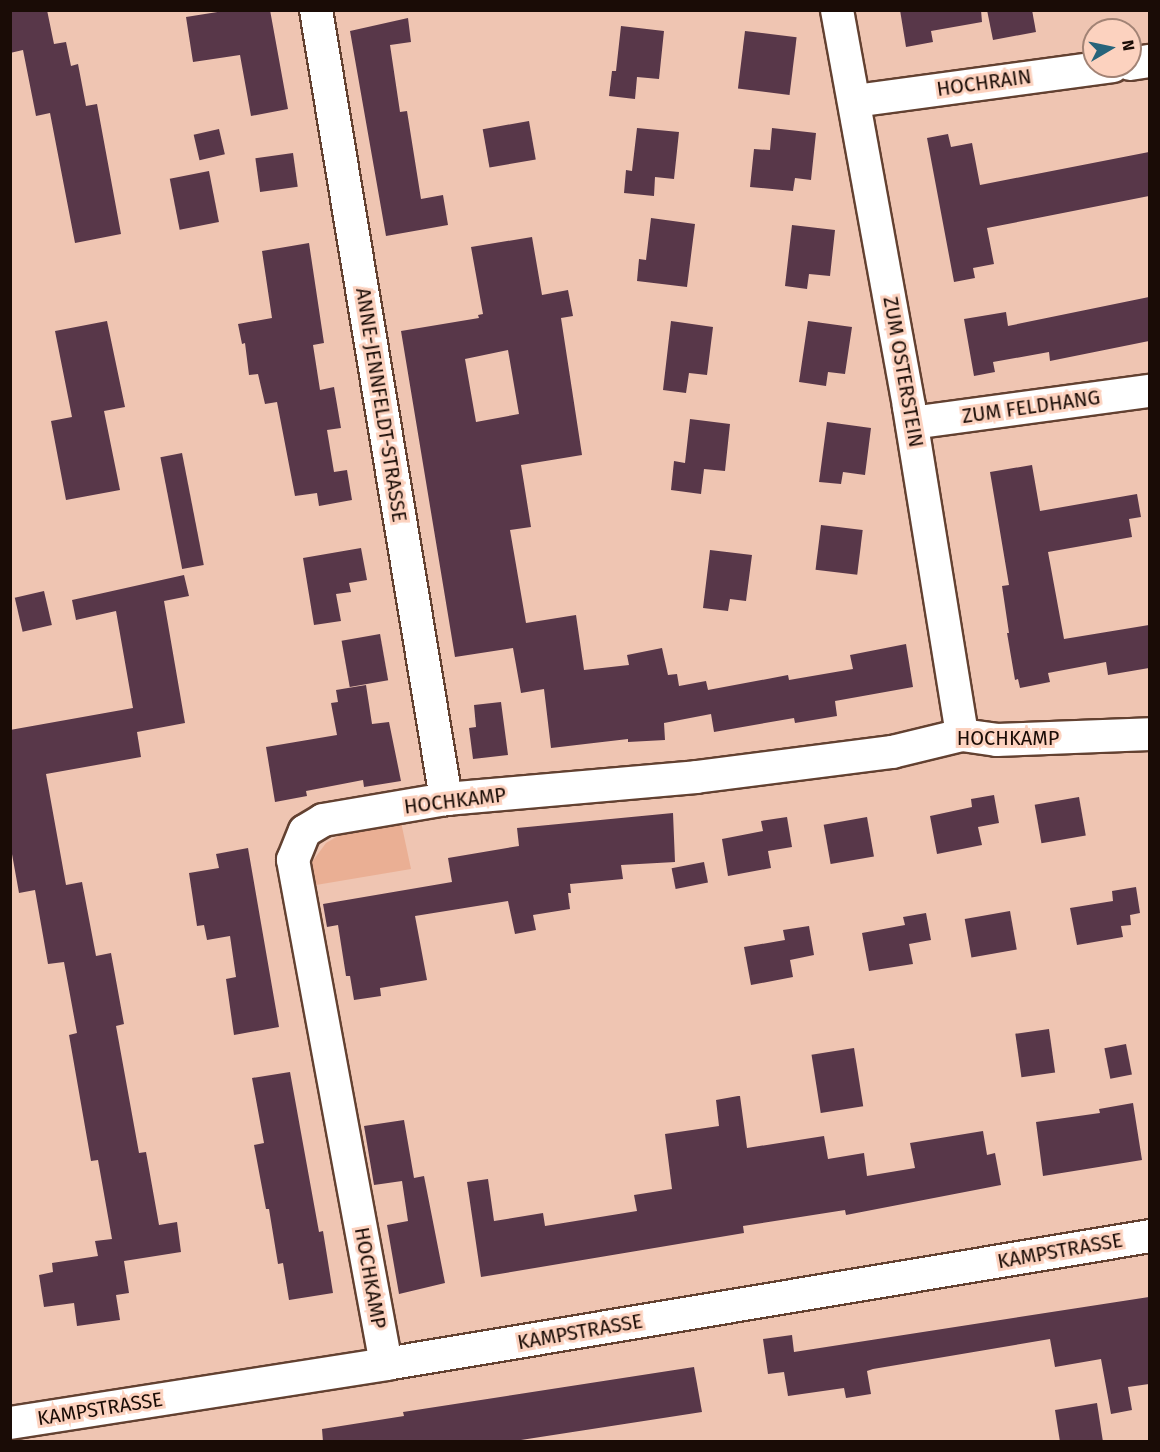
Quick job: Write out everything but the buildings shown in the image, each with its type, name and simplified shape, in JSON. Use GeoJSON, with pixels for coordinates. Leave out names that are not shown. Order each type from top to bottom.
{"type":"FeatureCollection","features":[{"type":"Feature","properties":{"kind":"street","name":"ANNE-JENNFELDT-STRASSE"},"geometry":{"type":"LineString","coordinates":[[316,10],[446,799]]}},
{"type":"Feature","properties":{"kind":"street","name":"ZUM OSTERSTEIN"},"geometry":{"type":"LineString","coordinates":[[837,10],[912,423],[962,735]]}},
{"type":"Feature","properties":{"kind":"street","name":"HOCHRAIN"},"geometry":{"type":"LineString","coordinates":[[855,101],[1082,70]]}},
{"type":"Feature","properties":{"kind":"street","name":"ZUM FELDHANG"},"geometry":{"type":"LineString","coordinates":[[912,423],[1149,392]]}},
{"type":"Feature","properties":{"kind":"street","name":"HOCHKAMP"},"geometry":{"type":"LineString","coordinates":[[386,1364],[293,861],[305,831],[323,820],[446,799],[707,776],[892,752],[962,735],[997,740],[1149,734]]}},
{"type":"Feature","properties":{"kind":"street","name":"KAMPSTRASSE"},"geometry":{"type":"LineString","coordinates":[[10,1423],[386,1364],[1149,1236]]}},
{"type":"Feature","properties":{"kind":"shaded area"},"geometry":{"type":"Polygon","coordinates":[[[401,822],[411,869],[310,886],[312,862],[326,843],[345,832],[401,822]]]}}]}
